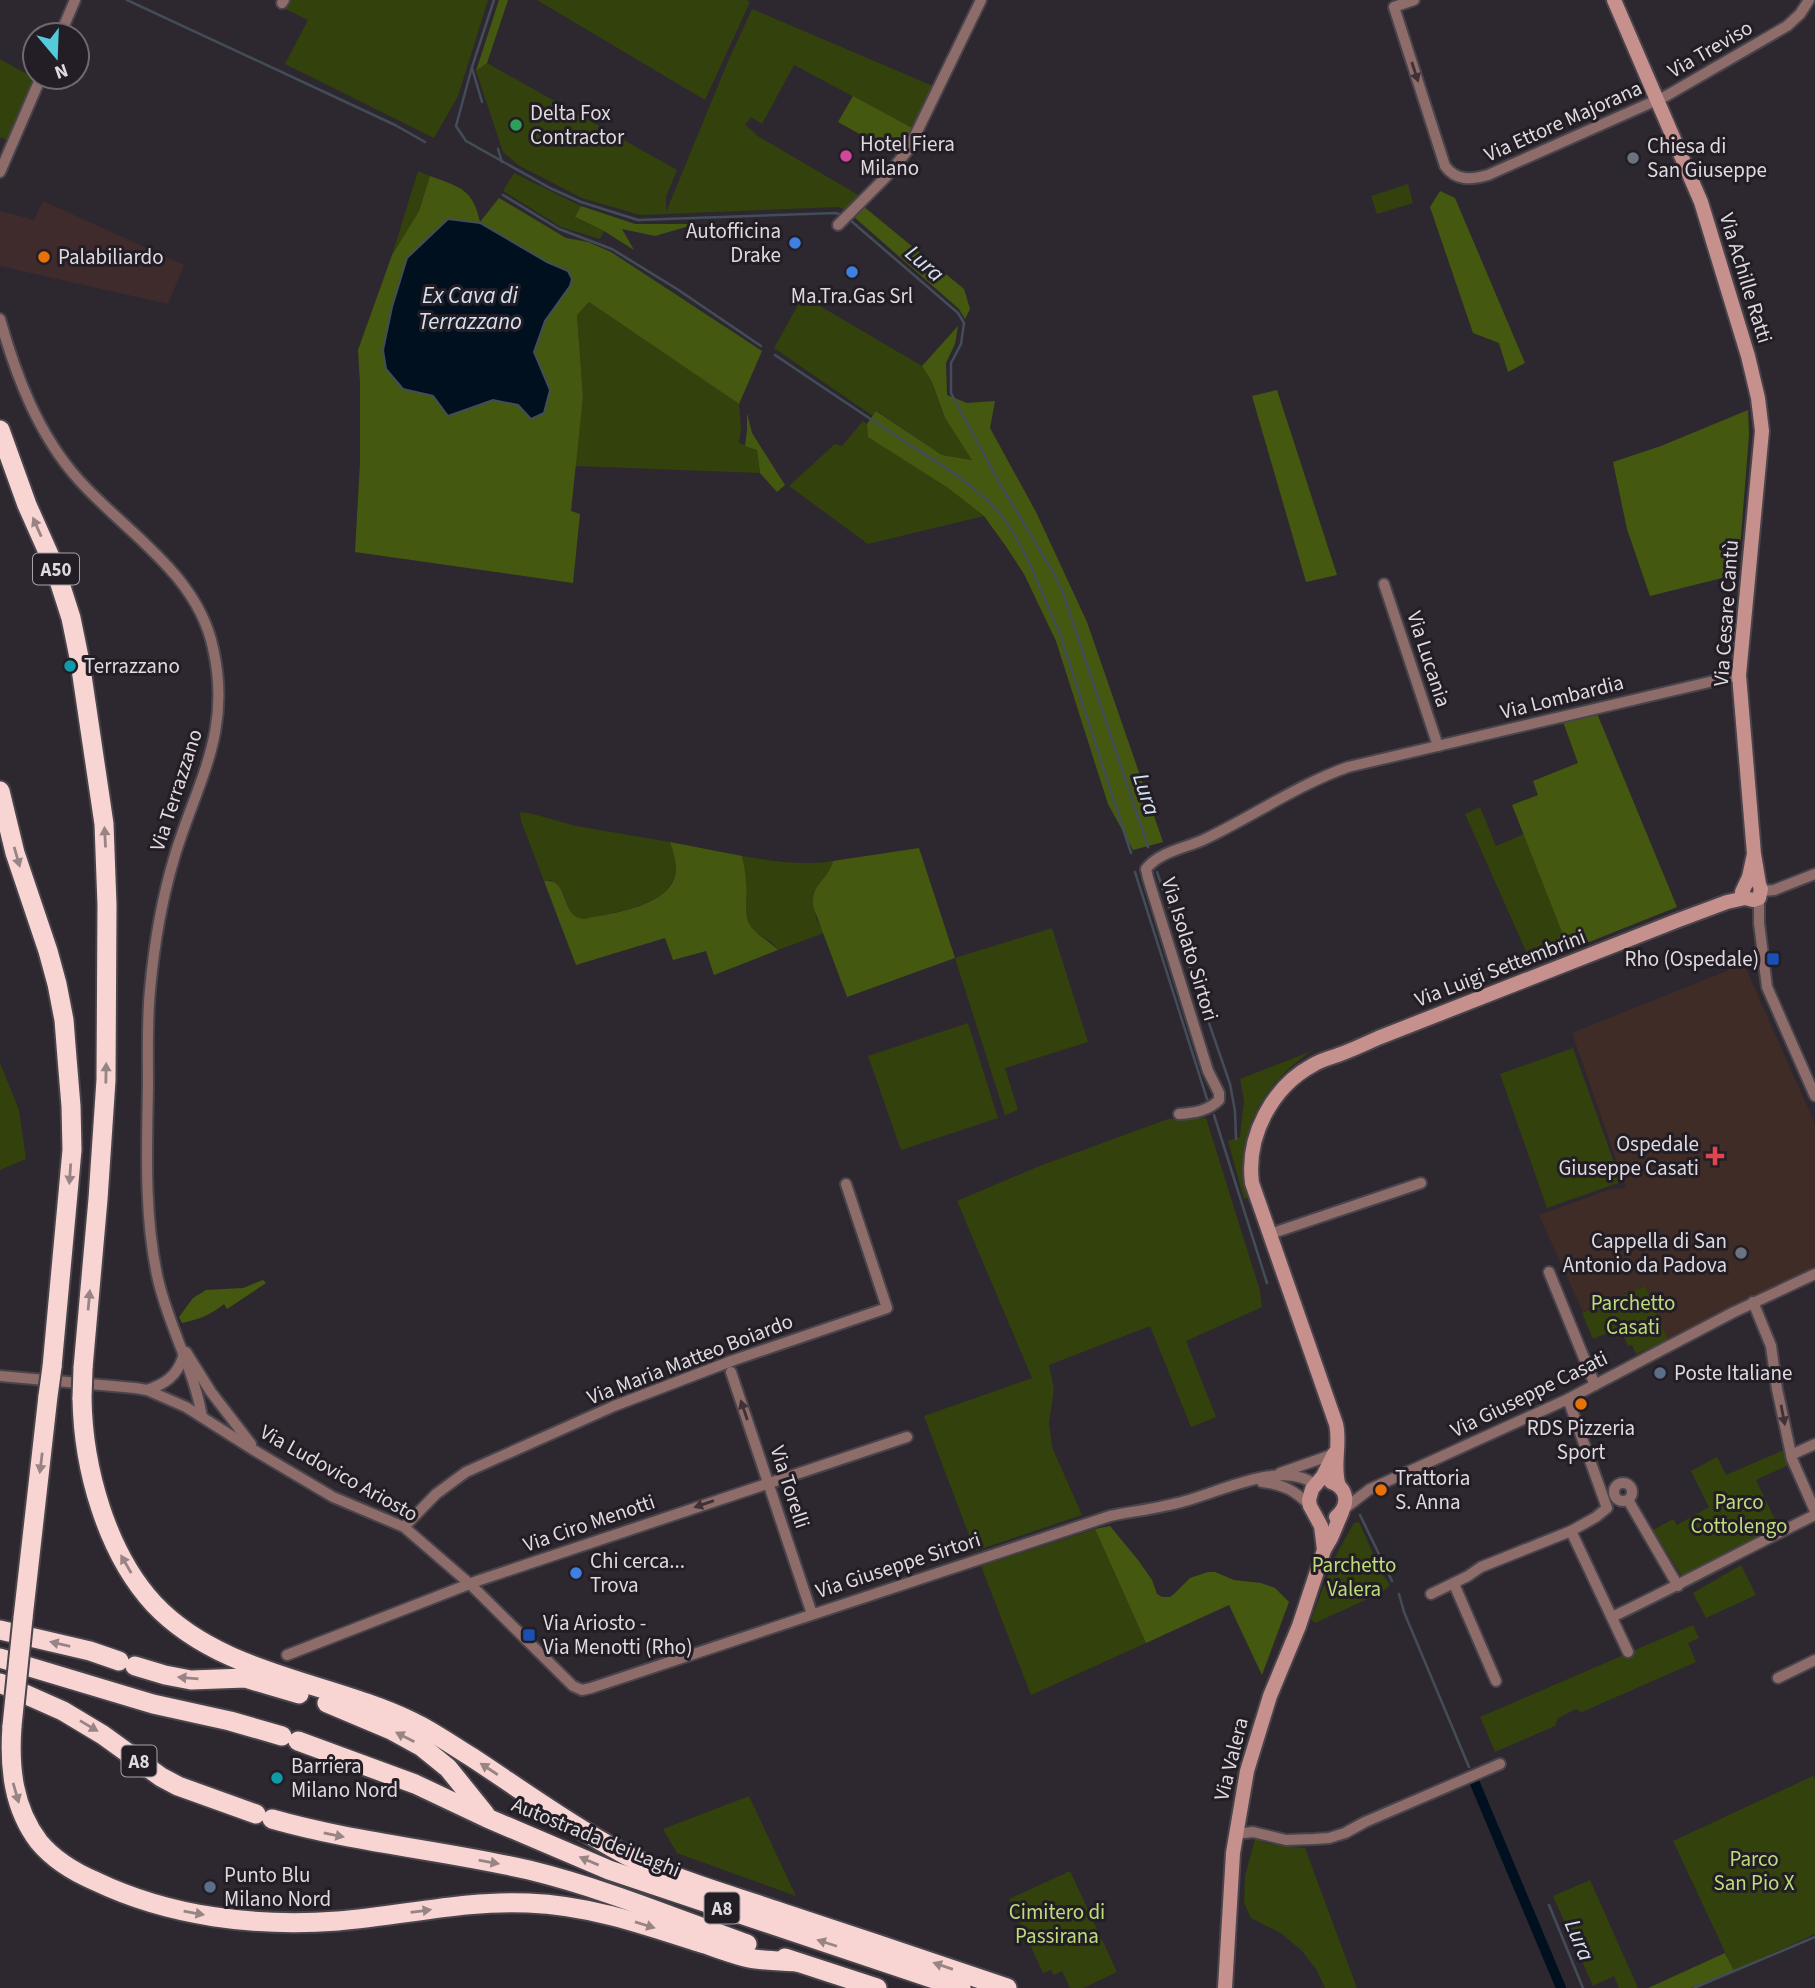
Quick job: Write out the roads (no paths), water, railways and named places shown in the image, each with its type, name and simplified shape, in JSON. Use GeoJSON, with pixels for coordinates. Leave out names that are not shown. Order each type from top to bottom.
{"type":"FeatureCollection","features":[{"type":"Feature","properties":{"kind":"highway","name":"A50"},"geometry":{"type":"LineString","coordinates":[[0,430],[27,505],[62,587],[71,618],[104,824],[107,905],[106,1080],[83,1368],[83,1433],[99,1501],[113,1538],[130,1570],[153,1603],[195,1636],[238,1658],[377,1706],[414,1722],[606,1844],[661,1871],[1007,1988]]}},
{"type":"Feature","properties":{"kind":"highway"},"geometry":{"type":"LineString","coordinates":[[0,791],[15,853],[57,984],[64,1020],[72,1150],[52,1367],[10,1755],[16,1797],[40,1843],[79,1874],[126,1895],[181,1911],[223,1918],[259,1922],[337,1921],[480,1904],[528,1903],[586,1909],[749,1958],[796,1962]]}},
{"type":"Feature","properties":{"kind":"highway","name":"A8"},"geometry":{"type":"LineString","coordinates":[[0,1630],[90,1651],[165,1675],[191,1679],[245,1678],[346,1709],[422,1747],[448,1768],[487,1818]]}},
{"type":"Feature","properties":{"kind":"highway","name":"Autostrada dei Laghi"},"geometry":{"type":"LineString","coordinates":[[0,1658],[153,1704],[230,1721],[290,1739],[407,1781],[609,1870],[961,1988]]}},
{"type":"Feature","properties":{"kind":"highway","name":"A8"},"geometry":{"type":"LineString","coordinates":[[0,1684],[63,1711],[178,1786],[264,1816],[336,1836],[532,1871],[877,1988]]}},
{"type":"Feature","properties":{"kind":"street"},"geometry":{"type":"LineString","coordinates":[[66,21],[75,0]]}},
{"type":"Feature","properties":{"kind":"street"},"geometry":{"type":"LineString","coordinates":[[838,225],[901,161],[914,142],[981,0]]}},
{"type":"Feature","properties":{"kind":"street","name":"Via Ettore Majorana"},"geometry":{"type":"LineString","coordinates":[[1414,0],[1394,7],[1445,166],[1449,172],[1464,179],[1488,175],[1658,99]]}},
{"type":"Feature","properties":{"kind":"street","name":"Via Achille Ratti"},"geometry":{"type":"LineString","coordinates":[[1614,0],[1701,202],[1748,356],[1761,417]]}},
{"type":"Feature","properties":{"kind":"street"},"geometry":{"type":"LineString","coordinates":[[1809,0],[1815,2]]}},
{"type":"Feature","properties":{"kind":"street","name":"Via Treviso"},"geometry":{"type":"LineString","coordinates":[[1658,99],[1787,26],[1800,14],[1809,0]]}},
{"type":"Feature","properties":{"kind":"street"},"geometry":{"type":"LineString","coordinates":[[0,172],[35,91]]}},
{"type":"Feature","properties":{"kind":"street","name":"Via Terrazzano"},"geometry":{"type":"LineString","coordinates":[[0,319],[25,392],[46,435],[76,477],[156,554],[183,587],[198,608],[207,628],[217,669],[219,695],[216,736],[174,859],[156,940],[150,991],[147,1190],[157,1275],[168,1319],[200,1401],[202,1417]]}},
{"type":"Feature","properties":{"kind":"street","name":"Via Cesare Cantù"},"geometry":{"type":"LineString","coordinates":[[1761,417],[1762,431],[1739,675],[1754,854],[1752,891],[1767,987],[1815,1096]]}},
{"type":"Feature","properties":{"kind":"street","name":"Via Lucania"},"geometry":{"type":"LineString","coordinates":[[1384,584],[1438,746]]}},
{"type":"Feature","properties":{"kind":"street","name":"Via Lombardia"},"geometry":{"type":"LineString","coordinates":[[1394,757],[1739,675]]}},
{"type":"Feature","properties":{"kind":"street","name":"Via Isolato Sirtori"},"geometry":{"type":"LineString","coordinates":[[1179,1114],[1205,1110],[1219,1100],[1219,1093],[1208,1071],[1146,869],[1168,853],[1203,839],[1324,776],[1348,767],[1394,757]]}},
{"type":"Feature","properties":{"kind":"street"},"geometry":{"type":"LineString","coordinates":[[1752,891],[1774,890],[1815,874]]}},
{"type":"Feature","properties":{"kind":"street","name":"Via Luigi Settembrini"},"geometry":{"type":"LineString","coordinates":[[1340,1487],[1337,1479],[1336,1424],[1256,1195],[1262,1144],[1277,1108],[1299,1082],[1340,1055],[1752,891]]}},
{"type":"Feature","properties":{"kind":"street"},"geometry":{"type":"LineString","coordinates":[[1270,1234],[1421,1183]]}},
{"type":"Feature","properties":{"kind":"street","name":"Via Maria Matteo Boiardo"},"geometry":{"type":"LineString","coordinates":[[404,1527],[436,1494],[466,1472],[614,1406],[734,1360],[887,1308],[846,1184]]}},
{"type":"Feature","properties":{"kind":"street"},"geometry":{"type":"LineString","coordinates":[[1549,1272],[1595,1385]]}},
{"type":"Feature","properties":{"kind":"street","name":"Via Giuseppe Casati"},"geometry":{"type":"LineString","coordinates":[[1343,1510],[1370,1489],[1567,1399],[1815,1274]]}},
{"type":"Feature","properties":{"kind":"street"},"geometry":{"type":"LineString","coordinates":[[1612,1617],[1678,1586],[1815,1513],[1791,1455],[1771,1346],[1753,1303]]}},
{"type":"Feature","properties":{"kind":"street","name":"Via Terrazzano"},"geometry":{"type":"LineString","coordinates":[[176,1336],[211,1392],[257,1452]]}},
{"type":"Feature","properties":{"kind":"street"},"geometry":{"type":"LineString","coordinates":[[147,1390],[171,1379],[183,1357]]}},
{"type":"Feature","properties":{"kind":"street","name":"Via Torelli"},"geometry":{"type":"LineString","coordinates":[[731,1372],[812,1614]]}},
{"type":"Feature","properties":{"kind":"street","name":"Via Ludovico Ariosto"},"geometry":{"type":"LineString","coordinates":[[0,1376],[126,1386],[168,1398],[333,1497],[404,1527],[470,1584],[573,1686]]}},
{"type":"Feature","properties":{"kind":"street"},"geometry":{"type":"LineString","coordinates":[[202,1417],[211,1411],[214,1405],[211,1392]]}},
{"type":"Feature","properties":{"kind":"street"},"geometry":{"type":"LineString","coordinates":[[1567,1399],[1607,1508]]}},
{"type":"Feature","properties":{"kind":"street","name":"Via Ciro Menotti"},"geometry":{"type":"LineString","coordinates":[[287,1655],[470,1584],[907,1437]]}},
{"type":"Feature","properties":{"kind":"street"},"geometry":{"type":"LineString","coordinates":[[1791,1455],[1815,1444]]}},
{"type":"Feature","properties":{"kind":"street"},"geometry":{"type":"LineString","coordinates":[[1267,1477],[1336,1450]]}},
{"type":"Feature","properties":{"kind":"street"},"geometry":{"type":"LineString","coordinates":[[1324,1550],[1321,1527],[1313,1510],[1310,1494],[1336,1450]]}},
{"type":"Feature","properties":{"kind":"street","name":"Via Giuseppe Sirtori"},"geometry":{"type":"LineString","coordinates":[[573,1686],[582,1690],[591,1688],[1110,1516],[1184,1502],[1249,1480],[1267,1477],[1300,1477],[1316,1485]]}},
{"type":"Feature","properties":{"kind":"street","name":"Via Giuseppe Sirtori"},"geometry":{"type":"LineString","coordinates":[[1238,1484],[1258,1482],[1284,1486],[1295,1492],[1313,1510]]}},
{"type":"Feature","properties":{"kind":"street"},"geometry":{"type":"LineString","coordinates":[[1313,1510],[1330,1518],[1336,1516],[1343,1510],[1346,1499],[1340,1487],[1331,1482],[1316,1485]]}},
{"type":"Feature","properties":{"kind":"street","name":"Via Giuseppe Casati"},"geometry":{"type":"LineString","coordinates":[[1340,1487],[1352,1490],[1370,1489]]}},
{"type":"Feature","properties":{"kind":"street"},"geometry":{"type":"LineString","coordinates":[[1600,1487],[1619,1495],[1678,1586]]}},
{"type":"Feature","properties":{"kind":"street"},"geometry":{"type":"LineString","coordinates":[[1431,1594],[1454,1584],[1481,1567],[1571,1531],[1596,1517],[1619,1495]]}},
{"type":"Feature","properties":{"kind":"street","name":"Via Valera"},"geometry":{"type":"LineString","coordinates":[[1225,1988],[1230,1880],[1237,1818],[1247,1770],[1270,1696],[1324,1550],[1343,1510]]}},
{"type":"Feature","properties":{"kind":"street"},"geometry":{"type":"LineString","coordinates":[[1571,1531],[1628,1652]]}},
{"type":"Feature","properties":{"kind":"street"},"geometry":{"type":"LineString","coordinates":[[1454,1584],[1496,1681]]}},
{"type":"Feature","properties":{"kind":"street"},"geometry":{"type":"LineString","coordinates":[[1778,1678],[1815,1660]]}},
{"type":"Feature","properties":{"kind":"street"},"geometry":{"type":"LineString","coordinates":[[1235,1834],[1253,1832],[1286,1840],[1329,1838],[1500,1764]]}},
{"type":"Feature","properties":{"kind":"street"},"geometry":{"type":"LineString","coordinates":[[1237,1818],[1245,1822],[1253,1832]]}},
{"type":"Feature","properties":{"kind":"water","name":"Ex Cava di Terrazzano"},"geometry":{"type":"Polygon","coordinates":[[[448,219],[480,223],[547,262],[568,271],[572,279],[570,286],[545,321],[534,352],[550,390],[544,413],[531,419],[518,405],[493,400],[448,416],[433,396],[403,389],[386,369],[383,350],[392,307],[407,258],[448,219]]]}},
{"type":"Feature","properties":{"kind":"waterway"},"geometry":{"type":"LineString","coordinates":[[127,0],[395,125],[425,142]]}},
{"type":"Feature","properties":{"kind":"waterway","name":"Lura"},"geometry":{"type":"LineString","coordinates":[[494,0],[456,126],[466,141],[550,188],[581,202],[638,220],[836,213],[841,215]]}},
{"type":"Feature","properties":{"kind":"waterway"},"geometry":{"type":"LineString","coordinates":[[472,68],[482,102]]}},
{"type":"Feature","properties":{"kind":"waterway"},"geometry":{"type":"LineString","coordinates":[[498,149],[502,162]]}},
{"type":"Feature","properties":{"kind":"waterway"},"geometry":{"type":"LineString","coordinates":[[503,195],[559,229],[612,249],[761,346]]}},
{"type":"Feature","properties":{"kind":"waterway","name":"Lura"},"geometry":{"type":"LineString","coordinates":[[850,220],[958,313],[964,323],[961,344],[951,363],[951,393],[1063,593],[1148,847]]}},
{"type":"Feature","properties":{"kind":"waterway"},"geometry":{"type":"LineString","coordinates":[[775,355],[956,475],[990,503],[1013,532],[1060,634],[1131,853]]}},
{"type":"Feature","properties":{"kind":"waterway"},"geometry":{"type":"LineString","coordinates":[[1135,872],[1207,1099]]}},
{"type":"Feature","properties":{"kind":"waterway","name":"Lura"},"geometry":{"type":"LineString","coordinates":[[1157,872],[1230,1084],[1236,1139]]}},
{"type":"Feature","properties":{"kind":"waterway"},"geometry":{"type":"LineString","coordinates":[[1214,1115],[1267,1283]]}},
{"type":"Feature","properties":{"kind":"waterway"},"geometry":{"type":"LineString","coordinates":[[1360,1515],[1392,1581]]}},
{"type":"Feature","properties":{"kind":"waterway"},"geometry":{"type":"LineString","coordinates":[[1399,1594],[1404,1612],[1469,1767]]}},
{"type":"Feature","properties":{"kind":"waterway"},"geometry":{"type":"LineString","coordinates":[[1474,1781],[1561,1988]]}},
{"type":"Feature","properties":{"kind":"waterway","name":"Lura"},"geometry":{"type":"LineString","coordinates":[[1549,1905],[1583,1988]]}},
{"type":"Feature","properties":{"kind":"waterway"},"geometry":{"type":"LineString","coordinates":[[1694,1988],[1815,1937]]}},
{"type":"Feature","properties":{"kind":"place","name":"Delta Fox Contractor"},"geometry":{"type":"Point","coordinates":[516,125]}},
{"type":"Feature","properties":{"kind":"place","name":"Hotel Fiera Milano"},"geometry":{"type":"Point","coordinates":[846,156]}},
{"type":"Feature","properties":{"kind":"place","name":"Chiesa di San Giuseppe"},"geometry":{"type":"Point","coordinates":[1633,158]}},
{"type":"Feature","properties":{"kind":"place","name":"Autofficina Drake"},"geometry":{"type":"Point","coordinates":[795,243]}},
{"type":"Feature","properties":{"kind":"place","name":"Palabiliardo"},"geometry":{"type":"Point","coordinates":[44,257]}},
{"type":"Feature","properties":{"kind":"place","name":"Ma.Tra.Gas Srl"},"geometry":{"type":"Point","coordinates":[852,272]}},
{"type":"Feature","properties":{"kind":"place","name":"Terrazzano"},"geometry":{"type":"Point","coordinates":[70,666]}},
{"type":"Feature","properties":{"kind":"place","name":"Rho (Ospedale)"},"geometry":{"type":"Point","coordinates":[1773,959]}},
{"type":"Feature","properties":{"kind":"place","name":"Ospedale Giuseppe Casati"},"geometry":{"type":"Point","coordinates":[1715,1156]}},
{"type":"Feature","properties":{"kind":"place","name":"Cappella di San Antonio da Padova"},"geometry":{"type":"Point","coordinates":[1741,1253]}},
{"type":"Feature","properties":{"kind":"place","name":"Poste Italiane"},"geometry":{"type":"Point","coordinates":[1660,1373]}},
{"type":"Feature","properties":{"kind":"place","name":"RDS Pizzeria Sport"},"geometry":{"type":"Point","coordinates":[1581,1404]}},
{"type":"Feature","properties":{"kind":"place","name":"Trattoria S. Anna"},"geometry":{"type":"Point","coordinates":[1381,1490]}},
{"type":"Feature","properties":{"kind":"place","name":"Chi cerca... Trova"},"geometry":{"type":"Point","coordinates":[576,1573]}},
{"type":"Feature","properties":{"kind":"place","name":"Via Ariosto - Via Menotti (Rho)"},"geometry":{"type":"Point","coordinates":[529,1635]}},
{"type":"Feature","properties":{"kind":"place","name":"Barriera Milano Nord"},"geometry":{"type":"Point","coordinates":[277,1778]}},
{"type":"Feature","properties":{"kind":"place","name":"Punto Blu Milano Nord"},"geometry":{"type":"Point","coordinates":[210,1887]}},
{"type":"Feature","properties":{"kind":"park label","name":"Parchetto Casati"},"geometry":{"type":"Point","coordinates":[1633,1315]}},
{"type":"Feature","properties":{"kind":"park label","name":"Parco Cottolengo"},"geometry":{"type":"Point","coordinates":[1739,1514]}},
{"type":"Feature","properties":{"kind":"park label","name":"Parchetto Valera"},"geometry":{"type":"Point","coordinates":[1354,1577]}},
{"type":"Feature","properties":{"kind":"park label","name":"Parco San Pio X"},"geometry":{"type":"Point","coordinates":[1754,1871]}},
{"type":"Feature","properties":{"kind":"park label","name":"Cimitero di Passirana"},"geometry":{"type":"Point","coordinates":[1057,1924]}}]}
